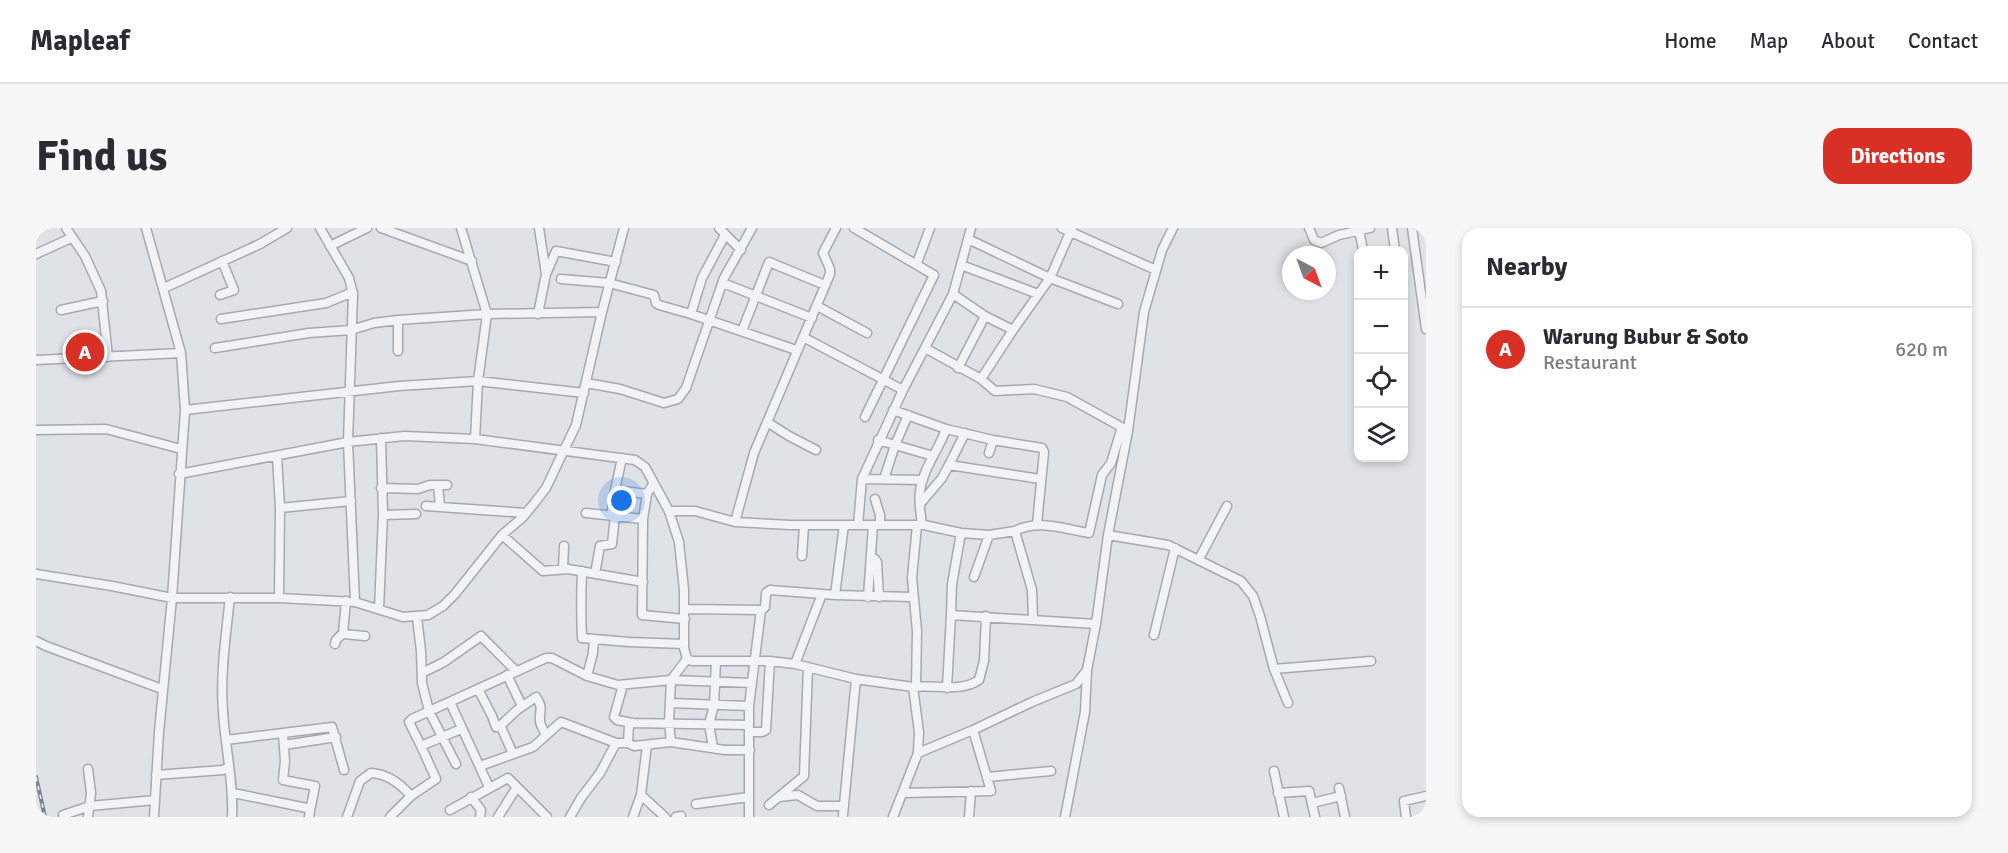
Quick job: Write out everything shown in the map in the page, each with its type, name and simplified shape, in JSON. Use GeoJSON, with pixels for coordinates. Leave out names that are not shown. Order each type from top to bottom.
{"type":"FeatureCollection","features":[{"type":"Feature","properties":{"kind":"street"},"geometry":{"type":"LineString","coordinates":[[66,228],[85,256],[101,291],[108,357]]}},
{"type":"Feature","properties":{"kind":"street"},"geometry":{"type":"LineString","coordinates":[[146,228],[181,353],[185,410],[154,817]]}},
{"type":"Feature","properties":{"kind":"street"},"geometry":{"type":"LineString","coordinates":[[164,288],[260,244],[287,228]]}},
{"type":"Feature","properties":{"kind":"street"},"geometry":{"type":"LineString","coordinates":[[320,228],[349,278],[353,292],[348,442],[351,501],[350,601],[343,634]]}},
{"type":"Feature","properties":{"kind":"street"},"geometry":{"type":"LineString","coordinates":[[330,246],[367,228]]}},
{"type":"Feature","properties":{"kind":"street"},"geometry":{"type":"LineString","coordinates":[[381,228],[472,261]]}},
{"type":"Feature","properties":{"kind":"street"},"geometry":{"type":"LineString","coordinates":[[398,234],[405,228]]}},
{"type":"Feature","properties":{"kind":"street"},"geometry":{"type":"LineString","coordinates":[[460,228],[488,314],[478,381],[475,440]]}},
{"type":"Feature","properties":{"kind":"street"},"geometry":{"type":"LineString","coordinates":[[539,228],[546,274]]}},
{"type":"Feature","properties":{"kind":"street"},"geometry":{"type":"LineString","coordinates":[[36,574],[172,598],[225,599],[230,597],[350,601],[403,617],[417,617],[434,612],[455,594],[502,535],[526,513],[546,488],[570,441],[576,425],[624,228]]}},
{"type":"Feature","properties":{"kind":"street"},"geometry":{"type":"LineString","coordinates":[[719,228],[741,250]]}},
{"type":"Feature","properties":{"kind":"street"},"geometry":{"type":"LineString","coordinates":[[185,410],[399,386],[478,381],[585,388],[613,387],[664,403],[672,403],[686,388],[723,283],[752,228]]}},
{"type":"Feature","properties":{"kind":"street"},"geometry":{"type":"LineString","coordinates":[[854,228],[933,273],[934,276],[865,417]]}},
{"type":"Feature","properties":{"kind":"street"},"geometry":{"type":"LineString","coordinates":[[916,263],[930,228]]}},
{"type":"Feature","properties":{"kind":"street"},"geometry":{"type":"LineString","coordinates":[[858,525],[862,479],[893,410],[953,294],[971,228]]}},
{"type":"Feature","properties":{"kind":"street"},"geometry":{"type":"LineString","coordinates":[[1065,817],[1085,712],[1087,670],[1144,312],[1162,250],[1173,228]]}},
{"type":"Feature","properties":{"kind":"street"},"geometry":{"type":"LineString","coordinates":[[1309,228],[1314,240],[1321,243],[1339,235],[1370,228]]}},
{"type":"Feature","properties":{"kind":"street"},"geometry":{"type":"LineString","coordinates":[[1392,228],[1394,246]]}},
{"type":"Feature","properties":{"kind":"street"},"geometry":{"type":"LineString","coordinates":[[1412,228],[1426,328]]}},
{"type":"Feature","properties":{"kind":"street"},"geometry":{"type":"LineString","coordinates":[[735,522],[754,453],[830,274],[823,253],[833,229]]}},
{"type":"Feature","properties":{"kind":"street"},"geometry":{"type":"LineString","coordinates":[[981,379],[1012,330],[1050,278],[1068,229],[1156,270]]}},
{"type":"Feature","properties":{"kind":"street"},"geometry":{"type":"LineString","coordinates":[[1359,230],[1362,246]]}},
{"type":"Feature","properties":{"kind":"street"},"geometry":{"type":"LineString","coordinates":[[691,314],[702,278],[725,236]]}},
{"type":"Feature","properties":{"kind":"street"},"geometry":{"type":"LineString","coordinates":[[36,254],[71,238]]}},
{"type":"Feature","properties":{"kind":"street"},"geometry":{"type":"LineString","coordinates":[[968,239],[1050,278],[1119,304]]}},
{"type":"Feature","properties":{"kind":"street"},"geometry":{"type":"LineString","coordinates":[[538,314],[546,274],[556,251],[616,262]]}},
{"type":"Feature","properties":{"kind":"street"},"geometry":{"type":"LineString","coordinates":[[220,295],[234,291],[222,261]]}},
{"type":"Feature","properties":{"kind":"street"},"geometry":{"type":"LineString","coordinates":[[742,331],[770,261],[825,285]]}},
{"type":"Feature","properties":{"kind":"street"},"geometry":{"type":"LineString","coordinates":[[961,265],[1038,294]]}},
{"type":"Feature","properties":{"kind":"street"},"geometry":{"type":"LineString","coordinates":[[561,279],[609,284],[654,295],[656,304],[796,350]]}},
{"type":"Feature","properties":{"kind":"street"},"geometry":{"type":"LineString","coordinates":[[723,283],[812,318]]}},
{"type":"Feature","properties":{"kind":"street"},"geometry":{"type":"LineString","coordinates":[[221,319],[326,303],[353,292]]}},
{"type":"Feature","properties":{"kind":"street"},"geometry":{"type":"LineString","coordinates":[[953,294],[985,316],[1012,330]]}},
{"type":"Feature","properties":{"kind":"street"},"geometry":{"type":"LineString","coordinates":[[61,310],[103,302]]}},
{"type":"Feature","properties":{"kind":"street"},"geometry":{"type":"LineString","coordinates":[[817,306],[867,333]]}},
{"type":"Feature","properties":{"kind":"street"},"geometry":{"type":"LineString","coordinates":[[215,348],[309,333],[351,330],[374,323],[398,320],[488,314],[602,312]]}},
{"type":"Feature","properties":{"kind":"street"},"geometry":{"type":"LineString","coordinates":[[958,368],[985,316]]}},
{"type":"Feature","properties":{"kind":"street"},"geometry":{"type":"LineString","coordinates":[[398,320],[398,351]]}},
{"type":"Feature","properties":{"kind":"street"},"geometry":{"type":"LineString","coordinates":[[803,337],[903,390]]}},
{"type":"Feature","properties":{"kind":"street"},"geometry":{"type":"LineString","coordinates":[[925,348],[981,379],[995,392],[1034,389],[1067,397],[1125,429]]}},
{"type":"Feature","properties":{"kind":"street"},"geometry":{"type":"LineString","coordinates":[[36,360],[181,353]]}},
{"type":"Feature","properties":{"kind":"street"},"geometry":{"type":"LineString","coordinates":[[893,410],[946,429],[1042,448],[1044,452],[1037,524]]}},
{"type":"Feature","properties":{"kind":"street"},"geometry":{"type":"LineString","coordinates":[[884,479],[908,415]]}},
{"type":"Feature","properties":{"kind":"street"},"geometry":{"type":"LineString","coordinates":[[766,422],[816,450]]}},
{"type":"Feature","properties":{"kind":"street"},"geometry":{"type":"LineString","coordinates":[[36,430],[106,429],[181,450]]}},
{"type":"Feature","properties":{"kind":"street"},"geometry":{"type":"LineString","coordinates":[[893,817],[918,753],[919,732],[914,686],[917,631],[912,574],[919,525],[920,491],[946,429]]}},
{"type":"Feature","properties":{"kind":"street"},"geometry":{"type":"LineString","coordinates":[[669,511],[695,511],[735,522],[804,525],[919,525],[961,533],[989,535],[1015,531],[1037,524],[1089,533],[1102,475],[1111,463],[1125,429]]}},
{"type":"Feature","properties":{"kind":"street"},"geometry":{"type":"LineString","coordinates":[[920,504],[950,465],[965,433]]}},
{"type":"Feature","properties":{"kind":"street"},"geometry":{"type":"LineString","coordinates":[[179,474],[348,442],[429,436],[635,460],[641,464],[669,511],[679,542],[686,609],[684,644],[687,658],[692,661],[770,661],[795,664],[856,679],[947,688],[975,683],[981,678],[986,616]]}},
{"type":"Feature","properties":{"kind":"street"},"geometry":{"type":"LineString","coordinates":[[379,609],[383,515],[381,438]]}},
{"type":"Feature","properties":{"kind":"street"},"geometry":{"type":"LineString","coordinates":[[989,453],[993,440]]}},
{"type":"Feature","properties":{"kind":"street"},"geometry":{"type":"LineString","coordinates":[[878,441],[933,456]]}},
{"type":"Feature","properties":{"kind":"street"},"geometry":{"type":"LineString","coordinates":[[277,456],[280,508],[279,598]]}},
{"type":"Feature","properties":{"kind":"street"},"geometry":{"type":"LineString","coordinates":[[595,574],[600,546],[612,544],[615,490],[622,458]]}},
{"type":"Feature","properties":{"kind":"street"},"geometry":{"type":"LineString","coordinates":[[950,465],[1041,479]]}},
{"type":"Feature","properties":{"kind":"street"},"geometry":{"type":"LineString","coordinates":[[862,479],[923,480]]}},
{"type":"Feature","properties":{"kind":"street"},"geometry":{"type":"LineString","coordinates":[[653,484],[646,494],[643,519],[642,615],[685,619]]}},
{"type":"Feature","properties":{"kind":"street"},"geometry":{"type":"LineString","coordinates":[[381,488],[418,489],[443,485],[440,506]]}},
{"type":"Feature","properties":{"kind":"street"},"geometry":{"type":"LineString","coordinates":[[615,490],[646,494]]}},
{"type":"Feature","properties":{"kind":"street"},"geometry":{"type":"LineString","coordinates":[[868,597],[871,557],[880,515],[875,499]]}},
{"type":"Feature","properties":{"kind":"street"},"geometry":{"type":"LineString","coordinates":[[280,508],[351,501]]}},
{"type":"Feature","properties":{"kind":"street"},"geometry":{"type":"LineString","coordinates":[[426,506],[526,513]]}},
{"type":"Feature","properties":{"kind":"street"},"geometry":{"type":"LineString","coordinates":[[1199,559],[1227,506]]}},
{"type":"Feature","properties":{"kind":"street"},"geometry":{"type":"LineString","coordinates":[[586,513],[643,519]]}},
{"type":"Feature","properties":{"kind":"street"},"geometry":{"type":"LineString","coordinates":[[383,515],[416,514]]}},
{"type":"Feature","properties":{"kind":"street"},"geometry":{"type":"LineString","coordinates":[[802,555],[804,525]]}},
{"type":"Feature","properties":{"kind":"street"},"geometry":{"type":"LineString","coordinates":[[835,595],[844,525]]}},
{"type":"Feature","properties":{"kind":"street"},"geometry":{"type":"LineString","coordinates":[[1015,531],[1032,590],[1033,619]]}},
{"type":"Feature","properties":{"kind":"street"},"geometry":{"type":"LineString","coordinates":[[947,688],[952,584],[961,533]]}},
{"type":"Feature","properties":{"kind":"street"},"geometry":{"type":"LineString","coordinates":[[502,535],[540,570],[563,568],[643,582]]}},
{"type":"Feature","properties":{"kind":"street"},"geometry":{"type":"LineString","coordinates":[[974,577],[989,535]]}},
{"type":"Feature","properties":{"kind":"street"},"geometry":{"type":"LineString","coordinates":[[1108,535],[1168,545],[1235,576],[1248,588],[1260,616],[1274,669],[1288,703]]}},
{"type":"Feature","properties":{"kind":"street"},"geometry":{"type":"LineString","coordinates":[[563,568],[564,546]]}},
{"type":"Feature","properties":{"kind":"street"},"geometry":{"type":"LineString","coordinates":[[1154,635],[1175,548]]}},
{"type":"Feature","properties":{"kind":"street"},"geometry":{"type":"LineString","coordinates":[[871,557],[877,562],[879,597]]}},
{"type":"Feature","properties":{"kind":"street"},"geometry":{"type":"LineString","coordinates":[[582,571],[582,637],[684,644]]}},
{"type":"Feature","properties":{"kind":"street"},"geometry":{"type":"LineString","coordinates":[[686,609],[761,610],[765,608],[766,594],[770,591],[868,597],[913,597]]}},
{"type":"Feature","properties":{"kind":"street"},"geometry":{"type":"LineString","coordinates":[[795,664],[822,594]]}},
{"type":"Feature","properties":{"kind":"street"},"geometry":{"type":"LineString","coordinates":[[230,597],[222,679],[222,710],[232,793],[232,817]]}},
{"type":"Feature","properties":{"kind":"street"},"geometry":{"type":"LineString","coordinates":[[749,817],[749,706],[761,610]]}},
{"type":"Feature","properties":{"kind":"street"},"geometry":{"type":"LineString","coordinates":[[951,615],[1096,624]]}},
{"type":"Feature","properties":{"kind":"street"},"geometry":{"type":"LineString","coordinates":[[417,617],[423,690],[441,738],[456,764]]}},
{"type":"Feature","properties":{"kind":"street"},"geometry":{"type":"LineString","coordinates":[[335,644],[337,638],[343,634],[365,636]]}},
{"type":"Feature","properties":{"kind":"street"},"geometry":{"type":"LineString","coordinates":[[422,673],[444,663],[481,636],[512,673],[522,706]]}},
{"type":"Feature","properties":{"kind":"street"},"geometry":{"type":"LineString","coordinates":[[587,676],[594,639]]}},
{"type":"Feature","properties":{"kind":"street"},"geometry":{"type":"LineString","coordinates":[[36,641],[162,689]]}},
{"type":"Feature","properties":{"kind":"street"},"geometry":{"type":"LineString","coordinates":[[390,817],[411,796],[436,779],[410,722],[412,719],[550,657],[587,676],[614,684],[671,680],[752,684]]}},
{"type":"Feature","properties":{"kind":"street"},"geometry":{"type":"LineString","coordinates":[[671,742],[669,722],[671,680],[687,658]]}},
{"type":"Feature","properties":{"kind":"street"},"geometry":{"type":"LineString","coordinates":[[713,748],[709,724],[714,705],[716,660]]}},
{"type":"Feature","properties":{"kind":"street"},"geometry":{"type":"LineString","coordinates":[[623,685],[614,718],[632,723],[709,724],[762,732],[766,730],[770,661]]}},
{"type":"Feature","properties":{"kind":"street"},"geometry":{"type":"LineString","coordinates":[[1274,669],[1371,661]]}},
{"type":"Feature","properties":{"kind":"street"},"geometry":{"type":"LineString","coordinates":[[769,805],[804,776],[808,667]]}},
{"type":"Feature","properties":{"kind":"street"},"geometry":{"type":"LineString","coordinates":[[918,753],[1076,684],[1087,670]]}},
{"type":"Feature","properties":{"kind":"street"},"geometry":{"type":"LineString","coordinates":[[779,797],[798,795],[817,806],[844,810],[856,679]]}},
{"type":"Feature","properties":{"kind":"street"},"geometry":{"type":"LineString","coordinates":[[478,689],[496,727],[500,726],[509,740],[513,754]]}},
{"type":"Feature","properties":{"kind":"street"},"geometry":{"type":"LineString","coordinates":[[500,726],[533,698],[538,699],[542,711],[540,720],[546,735]]}},
{"type":"Feature","properties":{"kind":"street"},"geometry":{"type":"LineString","coordinates":[[450,702],[489,787]]}},
{"type":"Feature","properties":{"kind":"street"},"geometry":{"type":"LineString","coordinates":[[670,704],[749,706]]}},
{"type":"Feature","properties":{"kind":"street"},"geometry":{"type":"LineString","coordinates":[[480,766],[533,747],[561,722],[616,743],[628,743],[634,746],[671,742],[750,750]]}},
{"type":"Feature","properties":{"kind":"street"},"geometry":{"type":"LineString","coordinates":[[628,743],[629,724],[632,723]]}},
{"type":"Feature","properties":{"kind":"street"},"geometry":{"type":"LineString","coordinates":[[226,740],[331,727],[334,729],[344,770]]}},
{"type":"Feature","properties":{"kind":"street"},"geometry":{"type":"LineString","coordinates":[[421,746],[461,729]]}},
{"type":"Feature","properties":{"kind":"street"},"geometry":{"type":"LineString","coordinates":[[904,793],[991,791],[973,730]]}},
{"type":"Feature","properties":{"kind":"street"},"geometry":{"type":"LineString","coordinates":[[283,734],[284,781],[315,786],[309,814]]}},
{"type":"Feature","properties":{"kind":"street"},"geometry":{"type":"LineString","coordinates":[[284,745],[336,737]]}},
{"type":"Feature","properties":{"kind":"street"},"geometry":{"type":"LineString","coordinates":[[570,817],[600,773],[616,743]]}},
{"type":"Feature","properties":{"kind":"street"},"geometry":{"type":"LineString","coordinates":[[633,817],[641,795],[646,745]]}},
{"type":"Feature","properties":{"kind":"street"},"geometry":{"type":"LineString","coordinates":[[156,775],[223,770],[229,767]]}},
{"type":"Feature","properties":{"kind":"street"},"geometry":{"type":"LineString","coordinates":[[88,769],[92,793],[88,817]]}},
{"type":"Feature","properties":{"kind":"street"},"geometry":{"type":"LineString","coordinates":[[988,777],[1051,771]]}},
{"type":"Feature","properties":{"kind":"street"},"geometry":{"type":"LineString","coordinates":[[1274,771],[1284,817]]}},
{"type":"Feature","properties":{"kind":"street"},"geometry":{"type":"LineString","coordinates":[[347,817],[360,781],[370,773],[388,777],[400,784],[411,796]]}},
{"type":"Feature","properties":{"kind":"street"},"geometry":{"type":"LineString","coordinates":[[450,810],[508,778],[537,813],[547,817]]}},
{"type":"Feature","properties":{"kind":"street"},"geometry":{"type":"LineString","coordinates":[[498,817],[517,787]]}},
{"type":"Feature","properties":{"kind":"street"},"geometry":{"type":"LineString","coordinates":[[1278,793],[1308,790],[1315,817]]}},
{"type":"Feature","properties":{"kind":"street"},"geometry":{"type":"LineString","coordinates":[[969,817],[971,791]]}},
{"type":"Feature","properties":{"kind":"street"},"geometry":{"type":"LineString","coordinates":[[1312,803],[1340,792],[1345,817]]}},
{"type":"Feature","properties":{"kind":"street"},"geometry":{"type":"LineString","coordinates":[[232,793],[307,808],[309,814]]}},
{"type":"Feature","properties":{"kind":"street"},"geometry":{"type":"LineString","coordinates":[[641,795],[665,817]]}},
{"type":"Feature","properties":{"kind":"street"},"geometry":{"type":"LineString","coordinates":[[1406,817],[1404,801],[1426,796]]}},
{"type":"Feature","properties":{"kind":"street"},"geometry":{"type":"LineString","coordinates":[[471,797],[481,810],[480,817]]}},
{"type":"Feature","properties":{"kind":"street"},"geometry":{"type":"LineString","coordinates":[[696,804],[748,797]]}},
{"type":"Feature","properties":{"kind":"street"},"geometry":{"type":"LineString","coordinates":[[63,814],[90,806],[155,800]]}},
{"type":"Feature","properties":{"kind":"street"},"geometry":{"type":"LineString","coordinates":[[676,817],[681,816]]}},
{"type":"Feature","properties":{"kind":"railway"},"geometry":{"type":"LineString","coordinates":[[36,777],[45,817]]}},
{"type":"Feature","properties":{"kind":"place","name":"Warung Bubur & Soto"},"geometry":{"type":"Point","coordinates":[85,352]}}]}
